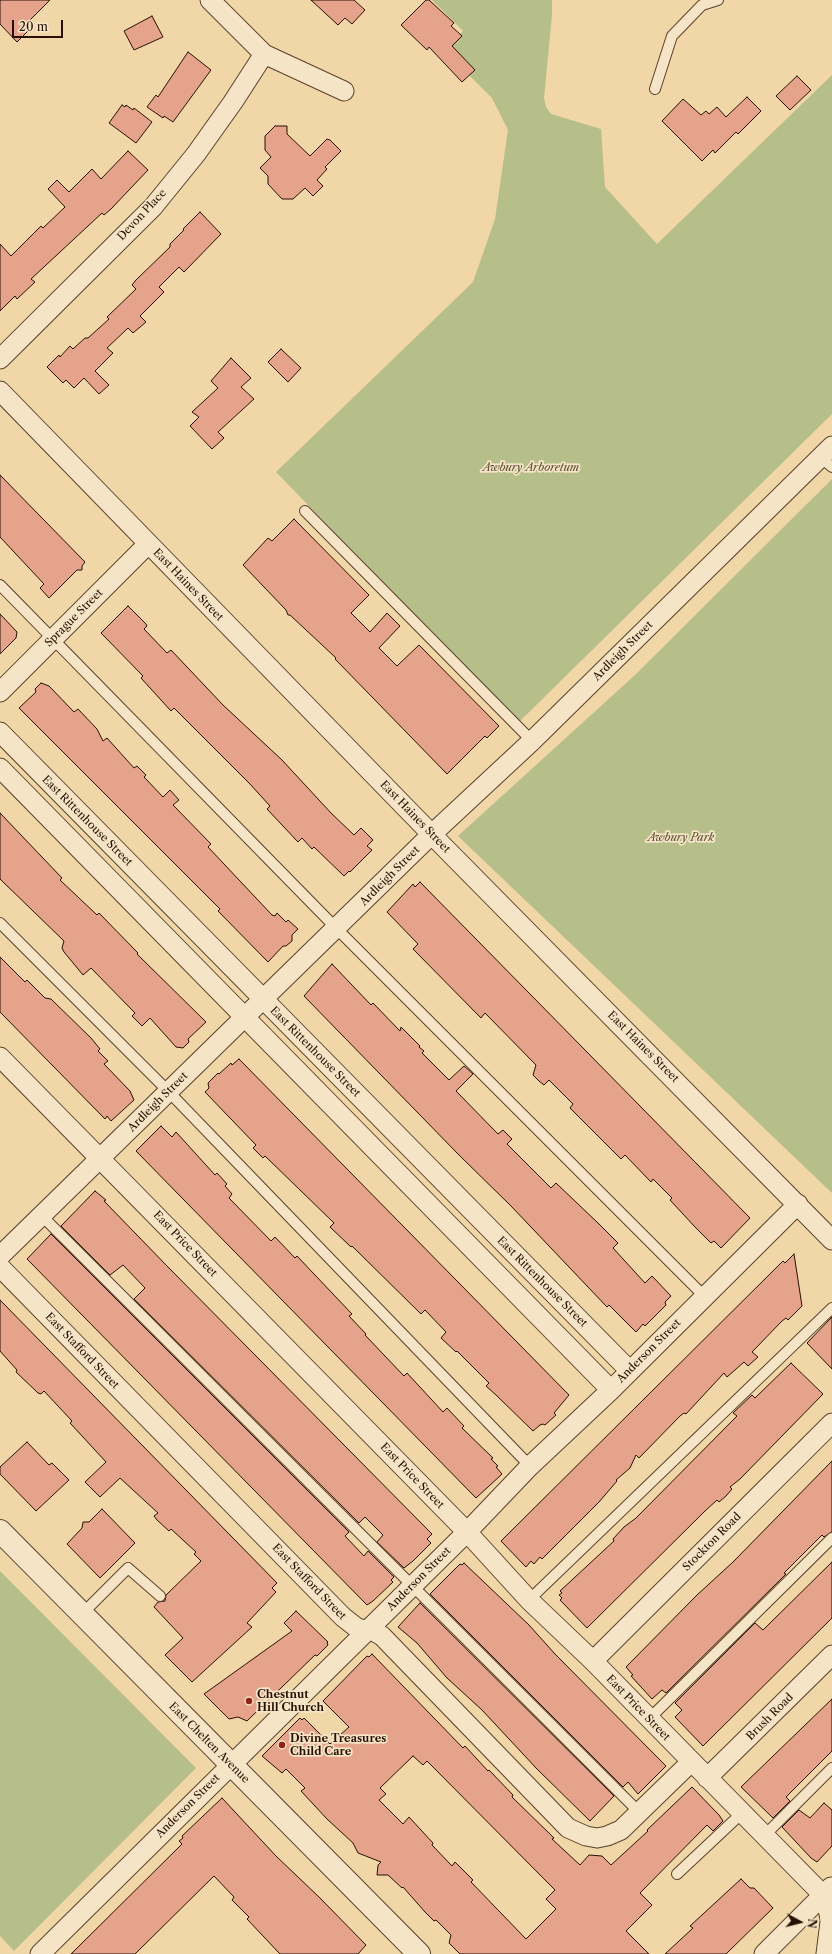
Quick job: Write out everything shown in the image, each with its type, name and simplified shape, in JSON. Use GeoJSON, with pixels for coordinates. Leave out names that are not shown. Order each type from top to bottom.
{"type":"FeatureCollection","features":[{"type":"Feature","properties":{"kind":"street"},"geometry":{"type":"LineString","coordinates":[[210,0],[264,54],[344,91]]}},
{"type":"Feature","properties":{"kind":"street","name":"Devon Place"},"geometry":{"type":"LineString","coordinates":[[0,359],[153,207],[196,154],[233,102],[264,54]]}},
{"type":"Feature","properties":{"kind":"street","name":"East Haines Street"},"geometry":{"type":"LineString","coordinates":[[0,391],[432,834],[832,1240]]}},
{"type":"Feature","properties":{"kind":"street","name":"Ardleigh Street"},"geometry":{"type":"LineString","coordinates":[[0,1256],[432,834],[532,741],[828,457]]}},
{"type":"Feature","properties":{"kind":"street","name":"Sprague Street"},"geometry":{"type":"LineString","coordinates":[[0,692],[148,544]]}},
{"type":"Feature","properties":{"kind":"street","name":"East Rittenhouse Street"},"geometry":{"type":"LineString","coordinates":[[0,732],[630,1371]]}},
{"type":"Feature","properties":{"kind":"street"},"geometry":{"type":"LineString","coordinates":[[0,768],[611,1390]]}},
{"type":"Feature","properties":{"kind":"street","name":"East Price Street"},"geometry":{"type":"LineString","coordinates":[[0,1056],[467,1532],[528,1600],[593,1661],[764,1836],[827,1891]]}},
{"type":"Feature","properties":{"kind":"street","name":"Anderson Street"},"geometry":{"type":"LineString","coordinates":[[40,1954],[412,1584],[467,1532],[530,1466],[611,1390],[798,1204]]}},
{"type":"Feature","properties":{"kind":"street","name":"East Stafford Street"},"geometry":{"type":"LineString","coordinates":[[0,1267],[349,1623],[357,1628],[382,1636],[568,1828],[586,1836],[597,1838],[607,1836],[621,1830],[691,1762]]}},
{"type":"Feature","properties":{"kind":"street","name":"Stockton Road"},"geometry":{"type":"LineString","coordinates":[[593,1661],[832,1423]]}},
{"type":"Feature","properties":{"kind":"street","name":"East Chelten Avenue"},"geometry":{"type":"LineString","coordinates":[[0,1531],[419,1954]]}},
{"type":"Feature","properties":{"kind":"street","name":"Brush Road"},"geometry":{"type":"LineString","coordinates":[[707,1778],[832,1655]]}},
{"type":"Feature","properties":{"kind":"street"},"geometry":{"type":"LineString","coordinates":[[826,1954],[831,1914],[827,1891]]}},
{"type":"Feature","properties":{"kind":"street"},"geometry":{"type":"LineString","coordinates":[[764,1954],[827,1891]]}},
{"type":"Feature","properties":{"kind":"lane"},"geometry":{"type":"LineString","coordinates":[[655,88],[672,36],[702,5],[718,0]]}},
{"type":"Feature","properties":{"kind":"lane"},"geometry":{"type":"LineString","coordinates":[[305,511],[532,741]]}},
{"type":"Feature","properties":{"kind":"lane"},"geometry":{"type":"LineString","coordinates":[[0,585],[336,928],[704,1296]]}},
{"type":"Feature","properties":{"kind":"lane"},"geometry":{"type":"LineString","coordinates":[[0,923],[168,1091],[530,1466]]}},
{"type":"Feature","properties":{"kind":"lane"},"geometry":{"type":"LineString","coordinates":[[42,1215],[640,1812]]}},
{"type":"Feature","properties":{"kind":"lane"},"geometry":{"type":"LineString","coordinates":[[528,1600],[832,1308]]}},
{"type":"Feature","properties":{"kind":"lane"},"geometry":{"type":"LineString","coordinates":[[649,1719],[832,1538]]}},
{"type":"Feature","properties":{"kind":"lane"},"geometry":{"type":"LineString","coordinates":[[82,1614],[128,1568],[160,1596]]}},
{"type":"Feature","properties":{"kind":"lane"},"geometry":{"type":"LineString","coordinates":[[764,1836],[832,1768]]}},
{"type":"Feature","properties":{"kind":"lane"},"geometry":{"type":"LineString","coordinates":[[677,1874],[742,1813]]}},
{"type":"Feature","properties":{"kind":"green space","name":"Awbury Arboretum"},"geometry":{"type":"Polygon","coordinates":[[[432,0],[552,0],[552,15],[544,98],[546,107],[551,114],[601,129],[605,187],[657,244],[832,75],[832,414],[519,722],[276,472],[473,282],[495,219],[508,130],[492,98],[444,50],[463,31],[432,0]]]}},
{"type":"Feature","properties":{"kind":"green space","name":"Awbury Park"},"geometry":{"type":"Polygon","coordinates":[[[832,479],[832,1193],[458,836],[635,675],[832,479]]]}},
{"type":"Feature","properties":{"kind":"green space"},"geometry":{"type":"Polygon","coordinates":[[[0,1571],[196,1768],[14,1951],[0,1936],[0,1571]]]}},
{"type":"Feature","properties":{"kind":"building"},"geometry":{"type":"Polygon","coordinates":[[[0,0],[50,0],[24,26],[28,31],[17,42],[0,24],[0,0]]]}},
{"type":"Feature","properties":{"kind":"building"},"geometry":{"type":"Polygon","coordinates":[[[311,0],[354,0],[365,10],[352,24],[345,18],[338,25],[311,0]]]}},
{"type":"Feature","properties":{"kind":"building"},"geometry":{"type":"Polygon","coordinates":[[[426,0],[429,0],[454,23],[451,26],[462,36],[452,46],[475,70],[462,82],[429,47],[427,50],[401,25],[426,0]]]}},
{"type":"Feature","properties":{"kind":"building"},"geometry":{"type":"Polygon","coordinates":[[[152,16],[163,37],[134,50],[124,31],[152,16]]]}},
{"type":"Feature","properties":{"kind":"building"},"geometry":{"type":"Polygon","coordinates":[[[188,52],[211,70],[173,122],[164,116],[163,118],[147,107],[156,95],[158,97],[188,52]]]}},
{"type":"Feature","properties":{"kind":"building"},"geometry":{"type":"Polygon","coordinates":[[[797,76],[811,90],[790,110],[776,96],[797,76]]]}},
{"type":"Feature","properties":{"kind":"building"},"geometry":{"type":"Polygon","coordinates":[[[747,97],[761,111],[738,134],[736,132],[715,153],[713,150],[702,161],[662,121],[683,99],[701,115],[706,111],[709,114],[717,107],[726,117],[747,97]]]}},
{"type":"Feature","properties":{"kind":"building"},"geometry":{"type":"Polygon","coordinates":[[[122,105],[125,107],[126,105],[133,110],[134,108],[152,122],[136,143],[109,123],[122,105]]]}},
{"type":"Feature","properties":{"kind":"building"},"geometry":{"type":"Polygon","coordinates":[[[275,126],[287,126],[287,134],[310,156],[327,139],[341,151],[325,167],[327,169],[317,180],[323,186],[313,196],[305,188],[293,199],[282,199],[268,184],[268,176],[260,168],[271,157],[265,150],[265,136],[275,126]]]}},
{"type":"Feature","properties":{"kind":"building"},"geometry":{"type":"Polygon","coordinates":[[[128,151],[148,170],[111,209],[104,215],[102,213],[31,279],[35,282],[17,299],[15,296],[0,311],[0,244],[11,256],[41,226],[43,228],[65,207],[48,189],[57,180],[69,192],[92,169],[101,179],[128,151]]]}},
{"type":"Feature","properties":{"kind":"building"},"geometry":{"type":"Polygon","coordinates":[[[200,212],[221,234],[184,272],[179,267],[159,287],[164,292],[140,316],[146,322],[133,333],[128,328],[107,348],[113,353],[95,371],[109,385],[99,394],[84,378],[74,388],[66,380],[63,383],[47,367],[59,355],[60,357],[70,346],[73,349],[109,319],[107,317],[136,289],[132,285],[136,280],[170,247],[170,244],[200,212]]]}},
{"type":"Feature","properties":{"kind":"building"},"geometry":{"type":"Polygon","coordinates":[[[281,349],[301,368],[288,382],[268,362],[281,349]]]}},
{"type":"Feature","properties":{"kind":"building"},"geometry":{"type":"Polygon","coordinates":[[[231,358],[251,378],[241,387],[254,399],[218,432],[224,438],[212,449],[190,426],[199,417],[192,412],[218,388],[211,381],[231,358]]]}},
{"type":"Feature","properties":{"kind":"building"},"geometry":{"type":"Polygon","coordinates":[[[0,475],[85,562],[82,566],[82,570],[77,570],[49,598],[40,588],[44,584],[0,537],[0,475]]]}},
{"type":"Feature","properties":{"kind":"building"},"geometry":{"type":"Polygon","coordinates":[[[294,519],[369,595],[351,613],[370,632],[387,613],[400,626],[379,648],[397,666],[419,645],[499,726],[487,738],[485,736],[447,774],[335,659],[336,658],[290,615],[288,615],[286,610],[243,565],[268,538],[272,541],[294,519]]]}},
{"type":"Feature","properties":{"kind":"building"},"geometry":{"type":"Polygon","coordinates":[[[128,606],[146,624],[147,626],[144,629],[167,653],[171,650],[223,705],[282,760],[331,813],[354,835],[361,828],[373,840],[367,846],[372,850],[350,872],[349,871],[344,876],[314,847],[312,849],[302,838],[298,842],[267,809],[270,806],[249,783],[174,708],[171,711],[141,678],[143,676],[101,633],[128,606]]]}},
{"type":"Feature","properties":{"kind":"building"},"geometry":{"type":"Polygon","coordinates":[[[0,614],[17,632],[16,638],[0,654],[0,614]]]}},
{"type":"Feature","properties":{"kind":"building"},"geometry":{"type":"Polygon","coordinates":[[[41,683],[49,686],[74,712],[78,709],[97,729],[103,741],[107,738],[134,768],[137,766],[146,775],[144,777],[163,797],[170,790],[179,800],[173,805],[211,844],[208,847],[272,915],[275,916],[277,913],[286,922],[288,920],[298,929],[292,935],[292,941],[286,946],[283,946],[268,962],[218,911],[220,909],[19,708],[36,692],[35,689],[41,683]]]}},
{"type":"Feature","properties":{"kind":"building"},"geometry":{"type":"Polygon","coordinates":[[[0,813],[62,878],[60,880],[97,915],[99,913],[138,953],[137,954],[206,1022],[188,1039],[189,1042],[183,1048],[176,1047],[150,1018],[142,1026],[132,1016],[135,1013],[91,968],[83,975],[64,952],[62,948],[64,941],[0,879],[0,813]]]}},
{"type":"Feature","properties":{"kind":"building"},"geometry":{"type":"Polygon","coordinates":[[[420,882],[750,1218],[721,1248],[714,1241],[711,1243],[695,1227],[670,1200],[672,1198],[653,1179],[651,1182],[625,1155],[621,1159],[570,1108],[573,1104],[549,1080],[544,1085],[539,1081],[533,1075],[536,1065],[485,1013],[481,1018],[413,949],[418,944],[387,912],[413,884],[415,887],[420,882]]]}},
{"type":"Feature","properties":{"kind":"building"},"geometry":{"type":"Polygon","coordinates":[[[0,957],[25,982],[27,980],[45,998],[51,999],[91,1038],[100,1049],[98,1051],[108,1061],[104,1064],[130,1091],[134,1100],[111,1121],[107,1116],[105,1119],[0,1012],[0,957]]]}},
{"type":"Feature","properties":{"kind":"building"},"geometry":{"type":"Polygon","coordinates":[[[332,964],[371,1005],[373,1003],[400,1031],[401,1027],[420,1046],[419,1047],[424,1051],[422,1053],[449,1080],[464,1066],[473,1074],[456,1091],[498,1134],[503,1130],[512,1139],[507,1144],[551,1188],[556,1183],[618,1243],[613,1248],[645,1283],[652,1276],[671,1296],[665,1302],[666,1305],[645,1326],[643,1324],[636,1332],[609,1305],[607,1307],[511,1206],[458,1154],[304,996],[332,964]]]}},
{"type":"Feature","properties":{"kind":"building"},"geometry":{"type":"Polygon","coordinates":[[[239,1059],[569,1395],[554,1413],[556,1415],[545,1425],[540,1425],[533,1431],[486,1386],[489,1383],[457,1351],[456,1352],[441,1338],[446,1332],[425,1310],[421,1314],[352,1246],[351,1247],[330,1227],[334,1223],[265,1156],[263,1158],[253,1148],[256,1145],[205,1092],[209,1088],[208,1083],[218,1073],[219,1074],[231,1063],[232,1065],[239,1059]]]}},
{"type":"Feature","properties":{"kind":"building"},"geometry":{"type":"Polygon","coordinates":[[[161,1126],[172,1137],[176,1132],[215,1175],[217,1173],[227,1184],[225,1186],[232,1194],[229,1198],[271,1241],[275,1237],[295,1258],[297,1256],[352,1314],[349,1316],[404,1376],[407,1373],[443,1412],[447,1408],[464,1426],[462,1428],[493,1458],[491,1459],[498,1466],[496,1467],[502,1474],[476,1498],[136,1151],[161,1126]]]}},
{"type":"Feature","properties":{"kind":"building"},"geometry":{"type":"Polygon","coordinates":[[[95,1191],[106,1200],[104,1201],[168,1267],[432,1534],[427,1539],[431,1543],[413,1561],[404,1568],[377,1542],[383,1535],[365,1517],[359,1523],[134,1299],[145,1288],[123,1265],[110,1275],[61,1226],[95,1191]]]}},
{"type":"Feature","properties":{"kind":"building"},"geometry":{"type":"Polygon","coordinates":[[[51,1234],[349,1532],[345,1536],[364,1556],[368,1551],[394,1577],[391,1580],[393,1582],[373,1601],[367,1605],[27,1259],[51,1234]]]}},
{"type":"Feature","properties":{"kind":"building"},"geometry":{"type":"Polygon","coordinates":[[[794,1254],[802,1306],[788,1320],[786,1318],[782,1321],[752,1352],[758,1357],[748,1366],[744,1362],[727,1377],[724,1373],[686,1414],[684,1413],[680,1416],[639,1458],[636,1455],[630,1468],[616,1480],[617,1481],[599,1502],[542,1559],[540,1557],[534,1564],[531,1561],[526,1567],[501,1541],[783,1261],[785,1263],[794,1254]]]}},
{"type":"Feature","properties":{"kind":"building"},"geometry":{"type":"Polygon","coordinates":[[[0,1300],[277,1583],[272,1588],[276,1592],[247,1623],[252,1627],[192,1682],[165,1655],[183,1638],[154,1607],[158,1602],[165,1601],[166,1595],[201,1561],[194,1554],[196,1552],[171,1529],[169,1531],[157,1520],[154,1516],[158,1513],[120,1478],[100,1497],[85,1482],[106,1462],[70,1423],[72,1421],[44,1391],[41,1394],[38,1393],[16,1372],[17,1370],[0,1351],[0,1300]]]}},
{"type":"Feature","properties":{"kind":"building"},"geometry":{"type":"Polygon","coordinates":[[[832,1317],[832,1369],[807,1343],[832,1317]]]}},
{"type":"Feature","properties":{"kind":"building"},"geometry":{"type":"Polygon","coordinates":[[[791,1363],[823,1394],[740,1479],[730,1487],[732,1489],[726,1496],[719,1502],[717,1500],[705,1511],[587,1628],[560,1600],[562,1598],[559,1595],[562,1593],[560,1591],[614,1541],[613,1539],[624,1527],[636,1518],[737,1416],[733,1413],[752,1395],[755,1398],[791,1363]]]}},
{"type":"Feature","properties":{"kind":"building"},"geometry":{"type":"Polygon","coordinates":[[[27,1442],[49,1465],[52,1463],[69,1480],[36,1511],[0,1474],[0,1467],[27,1442]]]}},
{"type":"Feature","properties":{"kind":"building"},"geometry":{"type":"Polygon","coordinates":[[[832,1461],[832,1532],[824,1537],[822,1535],[784,1573],[786,1574],[666,1693],[662,1690],[652,1699],[631,1676],[633,1675],[626,1667],[697,1595],[733,1562],[832,1461]]]}},
{"type":"Feature","properties":{"kind":"building"},"geometry":{"type":"Polygon","coordinates":[[[102,1509],[135,1543],[100,1578],[67,1544],[82,1528],[83,1522],[89,1522],[102,1509]]]}},
{"type":"Feature","properties":{"kind":"building"},"geometry":{"type":"Polygon","coordinates":[[[832,1562],[832,1618],[703,1746],[675,1717],[682,1710],[675,1703],[755,1623],[763,1630],[832,1562]]]}},
{"type":"Feature","properties":{"kind":"building"},"geometry":{"type":"Polygon","coordinates":[[[464,1563],[529,1625],[555,1654],[666,1766],[638,1794],[628,1782],[623,1787],[430,1594],[460,1564],[462,1565],[464,1563]]]}},
{"type":"Feature","properties":{"kind":"building"},"geometry":{"type":"Polygon","coordinates":[[[420,1603],[614,1796],[590,1821],[537,1769],[482,1710],[447,1678],[417,1643],[398,1627],[420,1603]]]}},
{"type":"Feature","properties":{"kind":"building"},"geometry":{"type":"Polygon","coordinates":[[[296,1611],[328,1642],[328,1645],[317,1656],[315,1655],[247,1721],[238,1717],[229,1719],[204,1694],[292,1631],[284,1623],[296,1611]]]}},
{"type":"Feature","properties":{"kind":"building"},"geometry":{"type":"Polygon","coordinates":[[[372,1654],[463,1748],[465,1746],[488,1771],[489,1770],[513,1795],[512,1797],[554,1838],[552,1839],[580,1865],[589,1855],[602,1856],[611,1865],[692,1787],[719,1815],[723,1821],[713,1831],[707,1825],[640,1893],[652,1905],[626,1931],[649,1954],[460,1954],[449,1943],[451,1935],[436,1920],[434,1921],[425,1912],[403,1887],[402,1888],[388,1875],[377,1875],[378,1865],[381,1862],[358,1853],[353,1843],[327,1819],[301,1791],[305,1788],[286,1769],[282,1773],[262,1756],[300,1718],[302,1720],[304,1718],[330,1744],[349,1727],[323,1701],[367,1656],[369,1657],[372,1654]],[[413,1756],[380,1788],[386,1794],[379,1800],[403,1824],[409,1817],[452,1866],[455,1862],[473,1880],[471,1882],[526,1939],[556,1909],[546,1899],[555,1890],[427,1761],[423,1765],[413,1756]]]}},
{"type":"Feature","properties":{"kind":"building"},"geometry":{"type":"Polygon","coordinates":[[[832,1699],[832,1751],[786,1797],[790,1801],[773,1818],[741,1787],[832,1699]]]}},
{"type":"Feature","properties":{"kind":"building"},"geometry":{"type":"Polygon","coordinates":[[[222,1798],[276,1856],[366,1945],[358,1954],[280,1954],[247,1919],[249,1917],[232,1900],[234,1897],[214,1876],[135,1954],[71,1954],[182,1844],[179,1841],[183,1838],[182,1836],[222,1798]]]}},
{"type":"Feature","properties":{"kind":"building"},"geometry":{"type":"Polygon","coordinates":[[[824,1803],[832,1810],[832,1846],[817,1862],[811,1858],[782,1827],[799,1810],[810,1818],[824,1803]]]}},
{"type":"Feature","properties":{"kind":"building"},"geometry":{"type":"Polygon","coordinates":[[[741,1879],[750,1888],[754,1888],[773,1908],[726,1954],[665,1954],[693,1928],[690,1926],[741,1879]]]}},
{"type":"Feature","properties":{"kind":"place","name":"Chestnut Hill Church"},"geometry":{"type":"Point","coordinates":[249,1701]}},
{"type":"Feature","properties":{"kind":"place","name":"Divine Treasures Child Care"},"geometry":{"type":"Point","coordinates":[282,1745]}}]}
